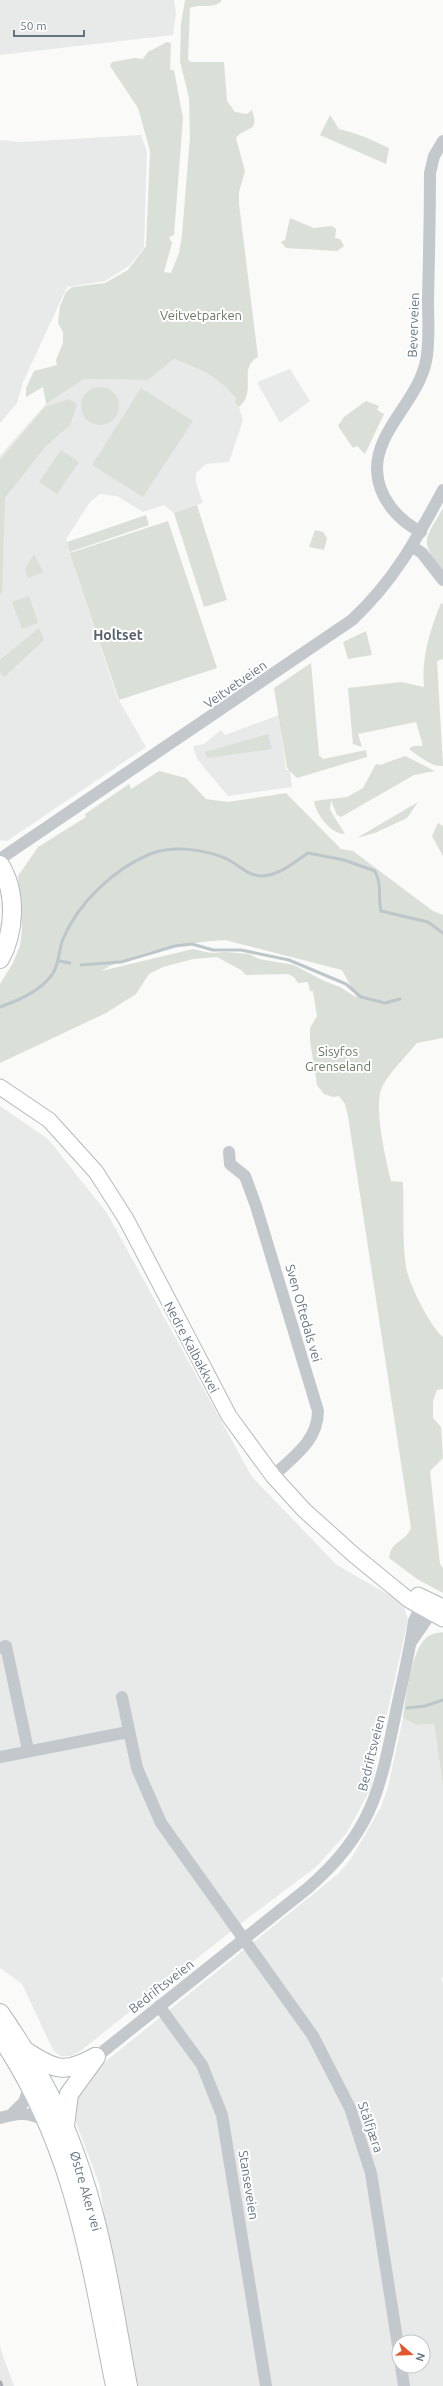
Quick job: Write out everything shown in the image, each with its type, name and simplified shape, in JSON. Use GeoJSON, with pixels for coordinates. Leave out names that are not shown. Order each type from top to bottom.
{"type":"FeatureCollection","features":[{"type":"Feature","properties":{"kind":"highway"},"geometry":{"type":"LineString","coordinates":[[0,865],[10,891],[11,909],[11,930],[6,947],[0,959]]}},
{"type":"Feature","properties":{"kind":"highway"},"geometry":{"type":"LineString","coordinates":[[0,890],[11,909]]}},
{"type":"Feature","properties":{"kind":"highway","name":"Østre Aker vei"},"geometry":{"type":"LineString","coordinates":[[0,2013],[26,2051],[65,2127],[81,2170],[96,2224],[128,2386]]}},
{"type":"Feature","properties":{"kind":"highway","name":"Østre Aker vei"},"geometry":{"type":"LineString","coordinates":[[0,2036],[30,2085],[48,2122],[68,2175],[80,2215],[115,2386]]}},
{"type":"Feature","properties":{"kind":"highway"},"geometry":{"type":"LineString","coordinates":[[26,2051],[50,2065],[62,2069],[78,2067],[96,2057]]}},
{"type":"Feature","properties":{"kind":"highway"},"geometry":{"type":"LineString","coordinates":[[65,2127],[69,2094],[96,2057]]}},
{"type":"Feature","properties":{"kind":"main road","name":"Nedre Kalbakkvei"},"geometry":{"type":"LineString","coordinates":[[0,1086],[6,1095],[49,1120],[96,1172],[126,1219],[229,1416],[273,1476],[320,1525],[354,1555],[392,1583],[403,1595],[434,1609]]}},
{"type":"Feature","properties":{"kind":"street","name":"Beverveien"},"geometry":{"type":"LineString","coordinates":[[421,532],[403,520],[389,504],[380,486],[377,464],[383,442],[414,393],[426,361],[430,173],[434,156],[443,141]]}},
{"type":"Feature","properties":{"kind":"street","name":"Veitvetveien"},"geometry":{"type":"LineString","coordinates":[[0,859],[336,632],[366,607],[382,590],[413,547],[443,490]]}},
{"type":"Feature","properties":{"kind":"street"},"geometry":{"type":"LineString","coordinates":[[413,547],[422,553],[443,580]]}},
{"type":"Feature","properties":{"kind":"street","name":"Sven Oftedals vei"},"geometry":{"type":"LineString","coordinates":[[229,1152],[230,1164],[245,1176],[268,1240],[318,1412],[318,1423],[313,1436],[305,1446],[273,1476]]}},
{"type":"Feature","properties":{"kind":"street","name":"Bedriftsveien"},"geometry":{"type":"LineString","coordinates":[[96,2057],[320,1878],[338,1860],[358,1832],[381,1781],[411,1642],[414,1621],[434,1609]]}},
{"type":"Feature","properties":{"kind":"street"},"geometry":{"type":"LineString","coordinates":[[3,1647],[28,1750]]}},
{"type":"Feature","properties":{"kind":"street"},"geometry":{"type":"LineString","coordinates":[[122,1697],[128,1732],[137,1768],[161,1823],[244,1939]]}},
{"type":"Feature","properties":{"kind":"street"},"geometry":{"type":"LineString","coordinates":[[0,1757],[28,1750],[128,1732]]}},
{"type":"Feature","properties":{"kind":"street","name":"Stålfjæra"},"geometry":{"type":"LineString","coordinates":[[244,1939],[317,2043],[334,2073],[356,2124],[371,2172],[396,2334]]}},
{"type":"Feature","properties":{"kind":"street","name":"Stanseveien"},"geometry":{"type":"LineString","coordinates":[[159,2006],[202,2065],[222,2115],[266,2386]]}},
{"type":"Feature","properties":{"kind":"street"},"geometry":{"type":"LineString","coordinates":[[0,2118],[13,2113],[24,2102],[30,2085]]}},
{"type":"Feature","properties":{"kind":"street"},"geometry":{"type":"LineString","coordinates":[[13,2113],[32,2114],[48,2122]]}},
{"type":"Feature","properties":{"kind":"street"},"geometry":{"type":"LineString","coordinates":[[402,2374],[404,2386]]}},
{"type":"Feature","properties":{"kind":"shaded area"},"geometry":{"type":"Polygon","coordinates":[[[0,0],[174,0],[176,14],[173,35],[0,55],[0,0]]]}},
{"type":"Feature","properties":{"kind":"shaded area"},"geometry":{"type":"Polygon","coordinates":[[[141,135],[147,152],[144,248],[129,266],[105,281],[67,287],[23,382],[17,403],[0,423],[0,140],[20,142],[141,135]]]}},
{"type":"Feature","properties":{"kind":"shaded area"},"geometry":{"type":"Polygon","coordinates":[[[174,359],[203,369],[224,383],[237,398],[235,403],[239,407],[243,420],[229,462],[206,464],[196,473],[196,483],[203,503],[174,513],[164,505],[143,512],[117,496],[100,494],[90,502],[66,539],[117,697],[146,747],[7,841],[0,840],[0,456],[46,404],[84,379],[148,380],[174,359]]]}},
{"type":"Feature","properties":{"kind":"shaded area"},"geometry":{"type":"Polygon","coordinates":[[[290,369],[310,401],[280,423],[257,382],[290,369]]]}},
{"type":"Feature","properties":{"kind":"shaded area"},"geometry":{"type":"Polygon","coordinates":[[[279,715],[286,770],[290,770],[292,787],[228,796],[197,759],[193,746],[204,744],[221,730],[225,735],[279,715]]]}},
{"type":"Feature","properties":{"kind":"shaded area"},"geometry":{"type":"Polygon","coordinates":[[[0,1106],[48,1139],[107,1213],[252,1477],[337,1565],[403,1603],[408,1620],[370,1790],[346,1834],[316,1867],[248,1918],[79,2052],[70,2056],[60,2056],[53,2050],[22,1984],[0,1968],[0,1106]]]}},
{"type":"Feature","properties":{"kind":"shaded area"},"geometry":{"type":"Polygon","coordinates":[[[403,1718],[417,1725],[434,1724],[443,1786],[443,1977],[441,1979],[443,1983],[443,2386],[137,2386],[108,2242],[100,2186],[75,2120],[74,2100],[101,2065],[338,1874],[351,1859],[381,1807],[388,1787],[403,1718]]]}},
{"type":"Feature","properties":{"kind":"shaded area"},"geometry":{"type":"Polygon","coordinates":[[[0,2346],[3,2356],[14,2386],[0,2386],[0,2346]]]}},
{"type":"Feature","properties":{"kind":"green space","name":"Veitvetparken"},"geometry":{"type":"Polygon","coordinates":[[[185,0],[222,0],[211,6],[198,6],[190,8],[188,60],[191,62],[224,62],[227,101],[235,112],[247,114],[252,110],[254,118],[253,126],[236,138],[245,171],[239,192],[239,204],[258,357],[249,367],[247,394],[239,407],[235,403],[236,398],[223,384],[201,370],[174,359],[148,380],[84,379],[46,404],[43,387],[26,397],[26,388],[34,371],[57,365],[56,360],[63,343],[63,332],[58,323],[60,306],[66,292],[72,287],[105,283],[128,270],[146,246],[150,151],[138,108],[110,66],[112,62],[135,58],[143,59],[148,52],[167,42],[171,43],[170,70],[174,70],[183,118],[174,235],[169,237],[172,243],[164,272],[171,273],[179,253],[182,235],[190,137],[189,98],[180,61],[181,24],[185,0]]]}},
{"type":"Feature","properties":{"kind":"green space"},"geometry":{"type":"Polygon","coordinates":[[[330,115],[339,129],[389,148],[386,164],[320,135],[330,115]]]}},
{"type":"Feature","properties":{"kind":"green space"},"geometry":{"type":"Polygon","coordinates":[[[290,218],[314,228],[332,226],[336,229],[335,238],[340,239],[344,246],[337,251],[286,248],[281,242],[285,240],[290,218]]]}},
{"type":"Feature","properties":{"kind":"green space"},"geometry":{"type":"Polygon","coordinates":[[[100,387],[110,390],[116,396],[119,406],[116,416],[110,422],[100,425],[90,422],[84,416],[81,406],[84,396],[90,390],[100,387]]]}},
{"type":"Feature","properties":{"kind":"green space"},"geometry":{"type":"Polygon","coordinates":[[[141,388],[193,421],[143,497],[92,465],[141,388]]]}},
{"type":"Feature","properties":{"kind":"green space"},"geometry":{"type":"Polygon","coordinates":[[[69,399],[77,404],[70,425],[45,447],[5,498],[2,593],[0,595],[0,460],[45,407],[69,399]]]}},
{"type":"Feature","properties":{"kind":"green space"},"geometry":{"type":"Polygon","coordinates":[[[366,401],[379,406],[377,410],[384,414],[365,454],[357,446],[353,448],[338,426],[344,417],[366,401]]]}},
{"type":"Feature","properties":{"kind":"green space"},"geometry":{"type":"Polygon","coordinates":[[[61,450],[79,462],[57,494],[39,482],[61,450]]]}},
{"type":"Feature","properties":{"kind":"green space"},"geometry":{"type":"Polygon","coordinates":[[[197,505],[227,600],[204,607],[174,513],[197,505]]]}},
{"type":"Feature","properties":{"kind":"green space"},"geometry":{"type":"Polygon","coordinates":[[[443,508],[443,574],[431,554],[427,541],[431,529],[443,508]]]}},
{"type":"Feature","properties":{"kind":"green space"},"geometry":{"type":"Polygon","coordinates":[[[146,515],[149,525],[70,552],[67,542],[146,515]]]}},
{"type":"Feature","properties":{"kind":"green space"},"geometry":{"type":"Polygon","coordinates":[[[168,521],[217,668],[119,700],[70,553],[168,521]]]}},
{"type":"Feature","properties":{"kind":"green space"},"geometry":{"type":"Polygon","coordinates":[[[315,530],[323,532],[327,538],[324,550],[309,547],[315,530]]]}},
{"type":"Feature","properties":{"kind":"green space"},"geometry":{"type":"Polygon","coordinates":[[[34,554],[43,572],[28,578],[25,569],[34,554]]]}},
{"type":"Feature","properties":{"kind":"green space"},"geometry":{"type":"Polygon","coordinates":[[[29,596],[38,623],[22,629],[12,602],[29,596]]]}},
{"type":"Feature","properties":{"kind":"green space"},"geometry":{"type":"Polygon","coordinates":[[[441,603],[443,604],[443,659],[437,661],[443,766],[430,763],[409,749],[413,746],[422,746],[416,722],[358,734],[362,747],[353,744],[348,688],[401,682],[424,687],[423,676],[427,645],[441,603]]]}},
{"type":"Feature","properties":{"kind":"green space"},"geometry":{"type":"Polygon","coordinates":[[[39,628],[44,640],[4,677],[0,672],[0,660],[39,628]]]}},
{"type":"Feature","properties":{"kind":"green space"},"geometry":{"type":"Polygon","coordinates":[[[366,631],[372,655],[348,659],[343,642],[366,631]]]}},
{"type":"Feature","properties":{"kind":"green space"},"geometry":{"type":"Polygon","coordinates":[[[311,663],[319,755],[323,759],[366,750],[367,757],[297,778],[287,768],[274,688],[311,663]]]}},
{"type":"Feature","properties":{"kind":"green space"},"geometry":{"type":"Polygon","coordinates":[[[268,734],[272,749],[207,758],[205,752],[268,734]]]}},
{"type":"Feature","properties":{"kind":"green space"},"geometry":{"type":"Polygon","coordinates":[[[405,756],[435,771],[414,775],[341,817],[337,815],[331,800],[330,810],[345,834],[335,831],[321,818],[314,801],[347,797],[363,788],[376,764],[380,765],[405,756]]]}},
{"type":"Feature","properties":{"kind":"green space","name":"Sisyfos Grenseland"},"geometry":{"type":"Polygon","coordinates":[[[159,771],[186,778],[206,799],[228,802],[286,793],[341,849],[353,851],[433,911],[443,915],[443,1038],[417,1043],[382,1087],[379,1107],[381,1134],[391,1181],[403,1182],[404,1246],[408,1275],[426,1315],[443,1337],[443,1389],[437,1390],[433,1401],[433,1418],[441,1427],[443,1458],[430,1471],[440,1564],[443,1568],[443,1593],[417,1579],[389,1558],[395,1544],[405,1537],[411,1528],[348,1116],[345,1104],[339,1096],[333,1097],[324,1094],[317,1085],[310,1041],[310,1028],[317,1016],[313,991],[310,991],[308,982],[298,983],[294,977],[288,974],[246,975],[241,970],[217,957],[193,959],[163,967],[149,974],[136,994],[106,1013],[0,1063],[0,984],[13,963],[20,946],[22,929],[18,876],[38,847],[86,817],[85,814],[129,784],[131,789],[159,771]],[[225,940],[194,943],[145,953],[114,964],[101,971],[193,949],[211,953],[226,952],[249,954],[259,959],[294,965],[322,980],[340,987],[357,998],[342,970],[225,940]]]}},
{"type":"Feature","properties":{"kind":"green space"},"geometry":{"type":"Polygon","coordinates":[[[418,802],[407,818],[375,833],[357,838],[418,802]]]}},
{"type":"Feature","properties":{"kind":"green space"},"geometry":{"type":"Polygon","coordinates":[[[438,823],[443,826],[443,856],[432,836],[438,823]]]}},
{"type":"Feature","properties":{"kind":"green space"},"geometry":{"type":"Polygon","coordinates":[[[443,1632],[443,1786],[434,1724],[417,1725],[403,1718],[410,1675],[416,1653],[426,1638],[443,1632]]]}},
{"type":"Feature","properties":{"kind":"waterway"},"geometry":{"type":"LineString","coordinates":[[0,1007],[21,999],[35,991],[51,976],[56,967],[61,944],[70,926],[88,900],[99,889],[111,878],[137,860],[159,851],[188,849],[208,853],[227,859],[257,876],[268,875],[280,871],[308,853],[344,860],[375,871],[379,882],[381,911],[428,922],[443,933]]}},
{"type":"Feature","properties":{"kind":"waterway"},"geometry":{"type":"LineString","coordinates":[[81,965],[121,962],[175,946],[192,944],[213,950],[241,950],[289,960],[346,984],[361,997],[385,1003],[400,999]]}},
{"type":"Feature","properties":{"kind":"waterway"},"geometry":{"type":"LineString","coordinates":[[59,961],[70,963]]}},
{"type":"Feature","properties":{"kind":"waterway"},"geometry":{"type":"LineString","coordinates":[[407,1708],[425,1706],[443,1700]]}},
{"type":"Feature","properties":{"kind":"railway"},"geometry":{"type":"LineString","coordinates":[[0,2381],[2,2386]]}},
{"type":"Feature","properties":{"kind":"district","name":"Holtset"},"geometry":{"type":"Point","coordinates":[118,635]}}]}
